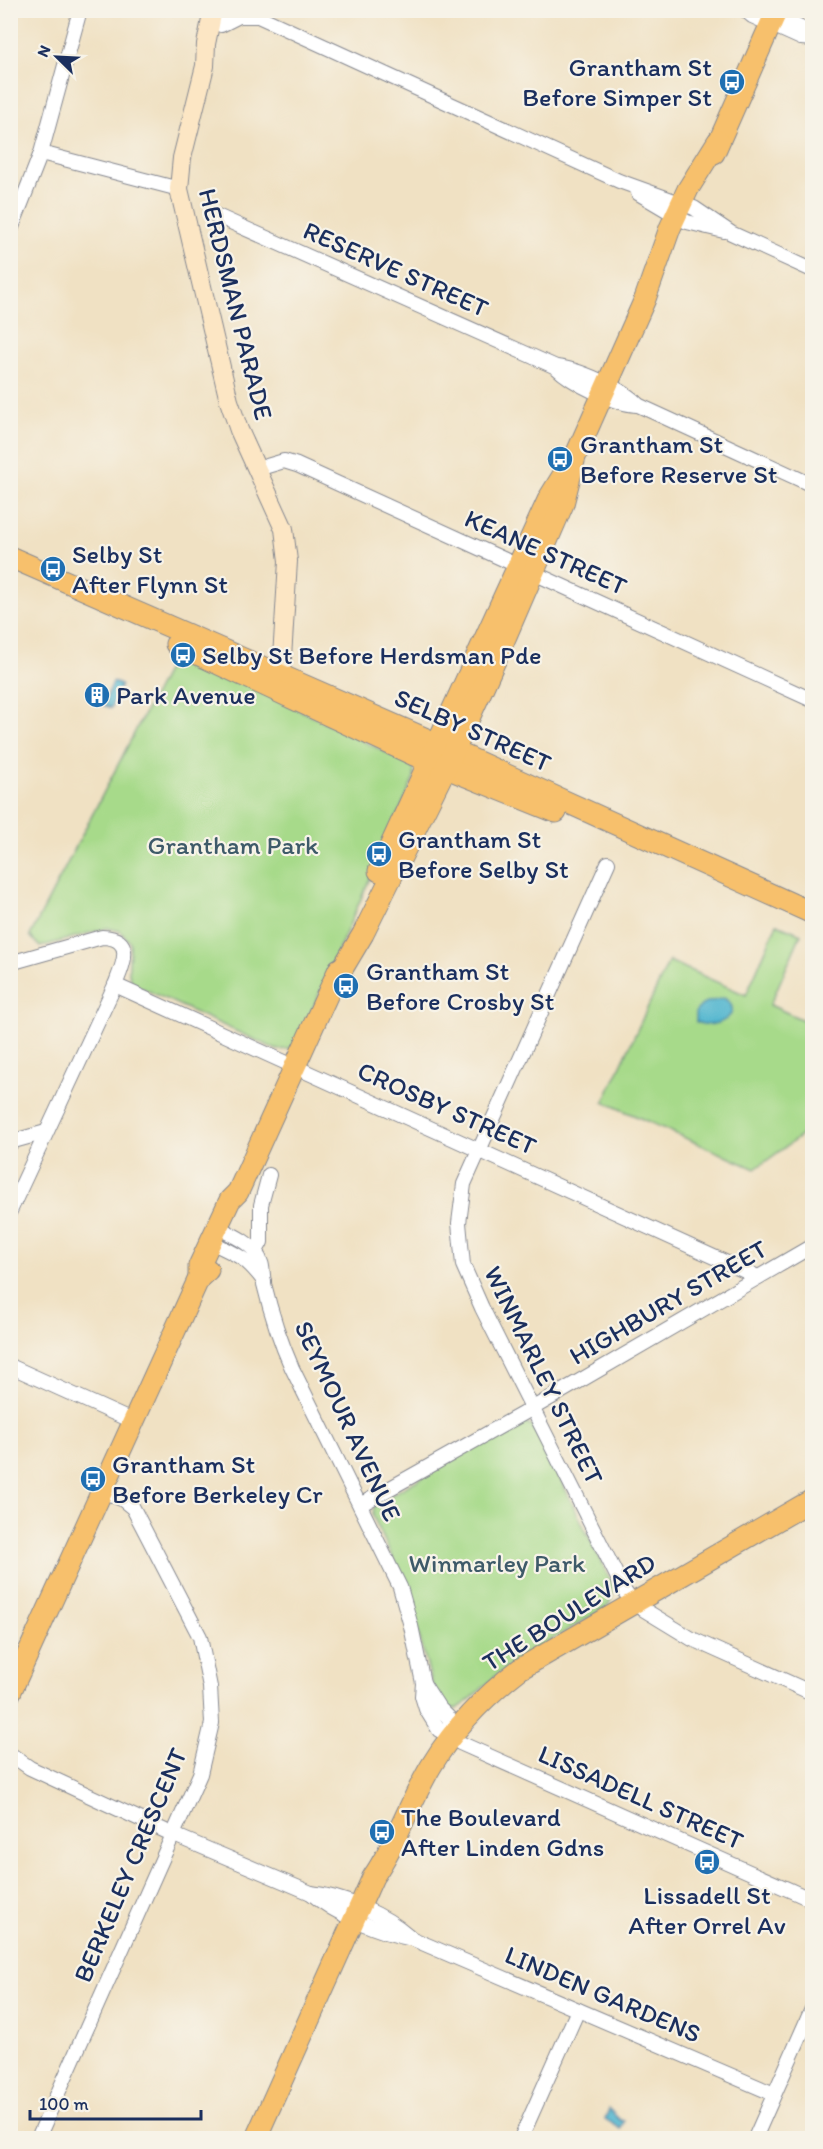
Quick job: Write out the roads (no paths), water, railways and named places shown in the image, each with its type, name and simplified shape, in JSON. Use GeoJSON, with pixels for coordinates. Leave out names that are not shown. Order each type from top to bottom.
{"type":"FeatureCollection","features":[{"type":"Feature","properties":{"kind":"main road","name":"HERDSMAN PARADE"},"geometry":{"type":"LineString","coordinates":[[220,15],[215,46],[205,66],[182,159],[179,189],[229,401],[280,518],[286,543],[288,561],[278,683]]}},
{"type":"Feature","properties":{"kind":"main road"},"geometry":{"type":"LineString","coordinates":[[10,1693],[199,1278],[199,1266],[218,1237],[230,1200],[238,1192],[335,981],[353,929],[441,756],[526,569],[563,504],[575,457],[718,141],[771,15]]}},
{"type":"Feature","properties":{"kind":"main road","name":"SELBY STREET"},"geometry":{"type":"LineString","coordinates":[[10,557],[613,837],[813,925]]}},
{"type":"Feature","properties":{"kind":"main road","name":"SELBY STREET"},"geometry":{"type":"LineString","coordinates":[[10,569],[162,637],[278,683]]}},
{"type":"Feature","properties":{"kind":"main road","name":"SELBY STREET"},"geometry":{"type":"LineString","coordinates":[[441,756],[813,913]]}},
{"type":"Feature","properties":{"kind":"main road","name":"THE BOULEVARD"},"geometry":{"type":"LineString","coordinates":[[268,2139],[362,1915],[374,1877],[388,1855],[432,1764],[468,1714],[520,1669],[813,1500]]}},
{"type":"Feature","properties":{"kind":"main road","name":"THE BOULEVARD"},"geometry":{"type":"LineString","coordinates":[[256,2139],[362,1915]]}},
{"type":"Feature","properties":{"kind":"street"},"geometry":{"type":"LineString","coordinates":[[10,232],[41,153],[80,10]]}},
{"type":"Feature","properties":{"kind":"street"},"geometry":{"type":"LineString","coordinates":[[745,10],[771,15],[801,38],[812,39]]}},
{"type":"Feature","properties":{"kind":"street"},"geometry":{"type":"LineString","coordinates":[[220,15],[254,14],[813,270]]}},
{"type":"Feature","properties":{"kind":"street"},"geometry":{"type":"LineString","coordinates":[[41,153],[179,189]]}},
{"type":"Feature","properties":{"kind":"street","name":"RESERVE STREET"},"geometry":{"type":"LineString","coordinates":[[215,215],[556,367],[566,376],[605,390],[627,405],[638,405],[813,485]]}},
{"type":"Feature","properties":{"kind":"street","name":"KEANE STREET"},"geometry":{"type":"LineString","coordinates":[[257,469],[275,463],[290,463],[813,700]]}},
{"type":"Feature","properties":{"kind":"street","name":"WINMARLEY STREET"},"geometry":{"type":"LineString","coordinates":[[608,863],[464,1184],[459,1223],[464,1265],[482,1308],[625,1593],[633,1603]]}},
{"type":"Feature","properties":{"kind":"street"},"geometry":{"type":"LineString","coordinates":[[10,963],[102,937],[113,938],[123,947],[125,957],[115,985],[10,1211]]}},
{"type":"Feature","properties":{"kind":"street","name":"CROSBY STREET"},"geometry":{"type":"LineString","coordinates":[[115,985],[758,1277]]}},
{"type":"Feature","properties":{"kind":"street"},"geometry":{"type":"LineString","coordinates":[[10,1142],[46,1132]]}},
{"type":"Feature","properties":{"kind":"street","name":"SEYMOUR AVENUE"},"geometry":{"type":"LineString","coordinates":[[269,1175],[261,1205],[261,1242],[256,1251],[263,1264],[264,1281],[277,1332],[292,1368],[400,1587],[423,1683],[422,1696],[434,1724],[439,1730],[451,1736]]}},
{"type":"Feature","properties":{"kind":"street"},"geometry":{"type":"LineString","coordinates":[[218,1237],[247,1244],[256,1251]]}},
{"type":"Feature","properties":{"kind":"street","name":"SEYMOUR AVENUE"},"geometry":{"type":"LineString","coordinates":[[218,1237],[252,1265],[264,1281]]}},
{"type":"Feature","properties":{"kind":"street","name":"HIGHBURY STREET"},"geometry":{"type":"LineString","coordinates":[[360,1505],[813,1246]]}},
{"type":"Feature","properties":{"kind":"street"},"geometry":{"type":"LineString","coordinates":[[10,1366],[134,1422]]}},
{"type":"Feature","properties":{"kind":"street","name":"BERKELEY CRESCENT"},"geometry":{"type":"LineString","coordinates":[[38,2139],[200,1774],[212,1723],[210,1688],[200,1637],[133,1508],[122,1499],[102,1491]]}},
{"type":"Feature","properties":{"kind":"street"},"geometry":{"type":"LineString","coordinates":[[633,1603],[692,1639],[813,1693]]}},
{"type":"Feature","properties":{"kind":"street","name":"LISSADELL STREET"},"geometry":{"type":"LineString","coordinates":[[451,1736],[460,1743],[813,1900]]}},
{"type":"Feature","properties":{"kind":"street","name":"LINDEN GARDENS"},"geometry":{"type":"LineString","coordinates":[[10,1754],[30,1768],[174,1835],[311,1893],[320,1901],[399,1927],[413,1939],[774,2094]]}},
{"type":"Feature","properties":{"kind":"street","name":"LINDEN GARDENS"},"geometry":{"type":"LineString","coordinates":[[10,1764],[30,1768]]}},
{"type":"Feature","properties":{"kind":"street"},"geometry":{"type":"LineString","coordinates":[[755,2139],[813,2009]]}},
{"type":"Feature","properties":{"kind":"street"},"geometry":{"type":"LineString","coordinates":[[521,2139],[578,2010]]}},
{"type":"Feature","properties":{"kind":"water"},"geometry":{"type":"Polygon","coordinates":[[[113,682],[121,685],[111,708],[103,705],[113,682]]]}},
{"type":"Feature","properties":{"kind":"water"},"geometry":{"type":"Polygon","coordinates":[[[724,998],[730,1004],[731,1015],[712,1024],[696,1022],[696,1011],[704,1003],[724,998]]]}},
{"type":"Feature","properties":{"kind":"water"},"geometry":{"type":"Polygon","coordinates":[[[609,2109],[624,2121],[621,2129],[605,2119],[609,2109]]]}},
{"type":"Feature","properties":{"kind":"place","name":"Grantham St Before Simper St"},"geometry":{"type":"Point","coordinates":[732,82]}},
{"type":"Feature","properties":{"kind":"place","name":"Grantham St Before Reserve St"},"geometry":{"type":"Point","coordinates":[560,459]}},
{"type":"Feature","properties":{"kind":"place","name":"Selby St After Flynn St"},"geometry":{"type":"Point","coordinates":[53,569]}},
{"type":"Feature","properties":{"kind":"place","name":"Selby St Before Herdsman Pde"},"geometry":{"type":"Point","coordinates":[183,655]}},
{"type":"Feature","properties":{"kind":"place","name":"Park Avenue"},"geometry":{"type":"Point","coordinates":[97,695]}},
{"type":"Feature","properties":{"kind":"place","name":"Grantham St Before Selby St"},"geometry":{"type":"Point","coordinates":[379,854]}},
{"type":"Feature","properties":{"kind":"place","name":"Grantham St Before Crosby St"},"geometry":{"type":"Point","coordinates":[346,986]}},
{"type":"Feature","properties":{"kind":"place","name":"Grantham St Before Berkeley Cr"},"geometry":{"type":"Point","coordinates":[93,1479]}},
{"type":"Feature","properties":{"kind":"place","name":"The Boulevard After Linden Gdns"},"geometry":{"type":"Point","coordinates":[382,1832]}},
{"type":"Feature","properties":{"kind":"place","name":"Lissadell St After Orrel Av"},"geometry":{"type":"Point","coordinates":[707,1862]}},
{"type":"Feature","properties":{"kind":"park label","name":"Grantham Park"},"geometry":{"type":"Point","coordinates":[233,845]}},
{"type":"Feature","properties":{"kind":"park label","name":"Winmarley Park"},"geometry":{"type":"Point","coordinates":[497,1563]}}]}
